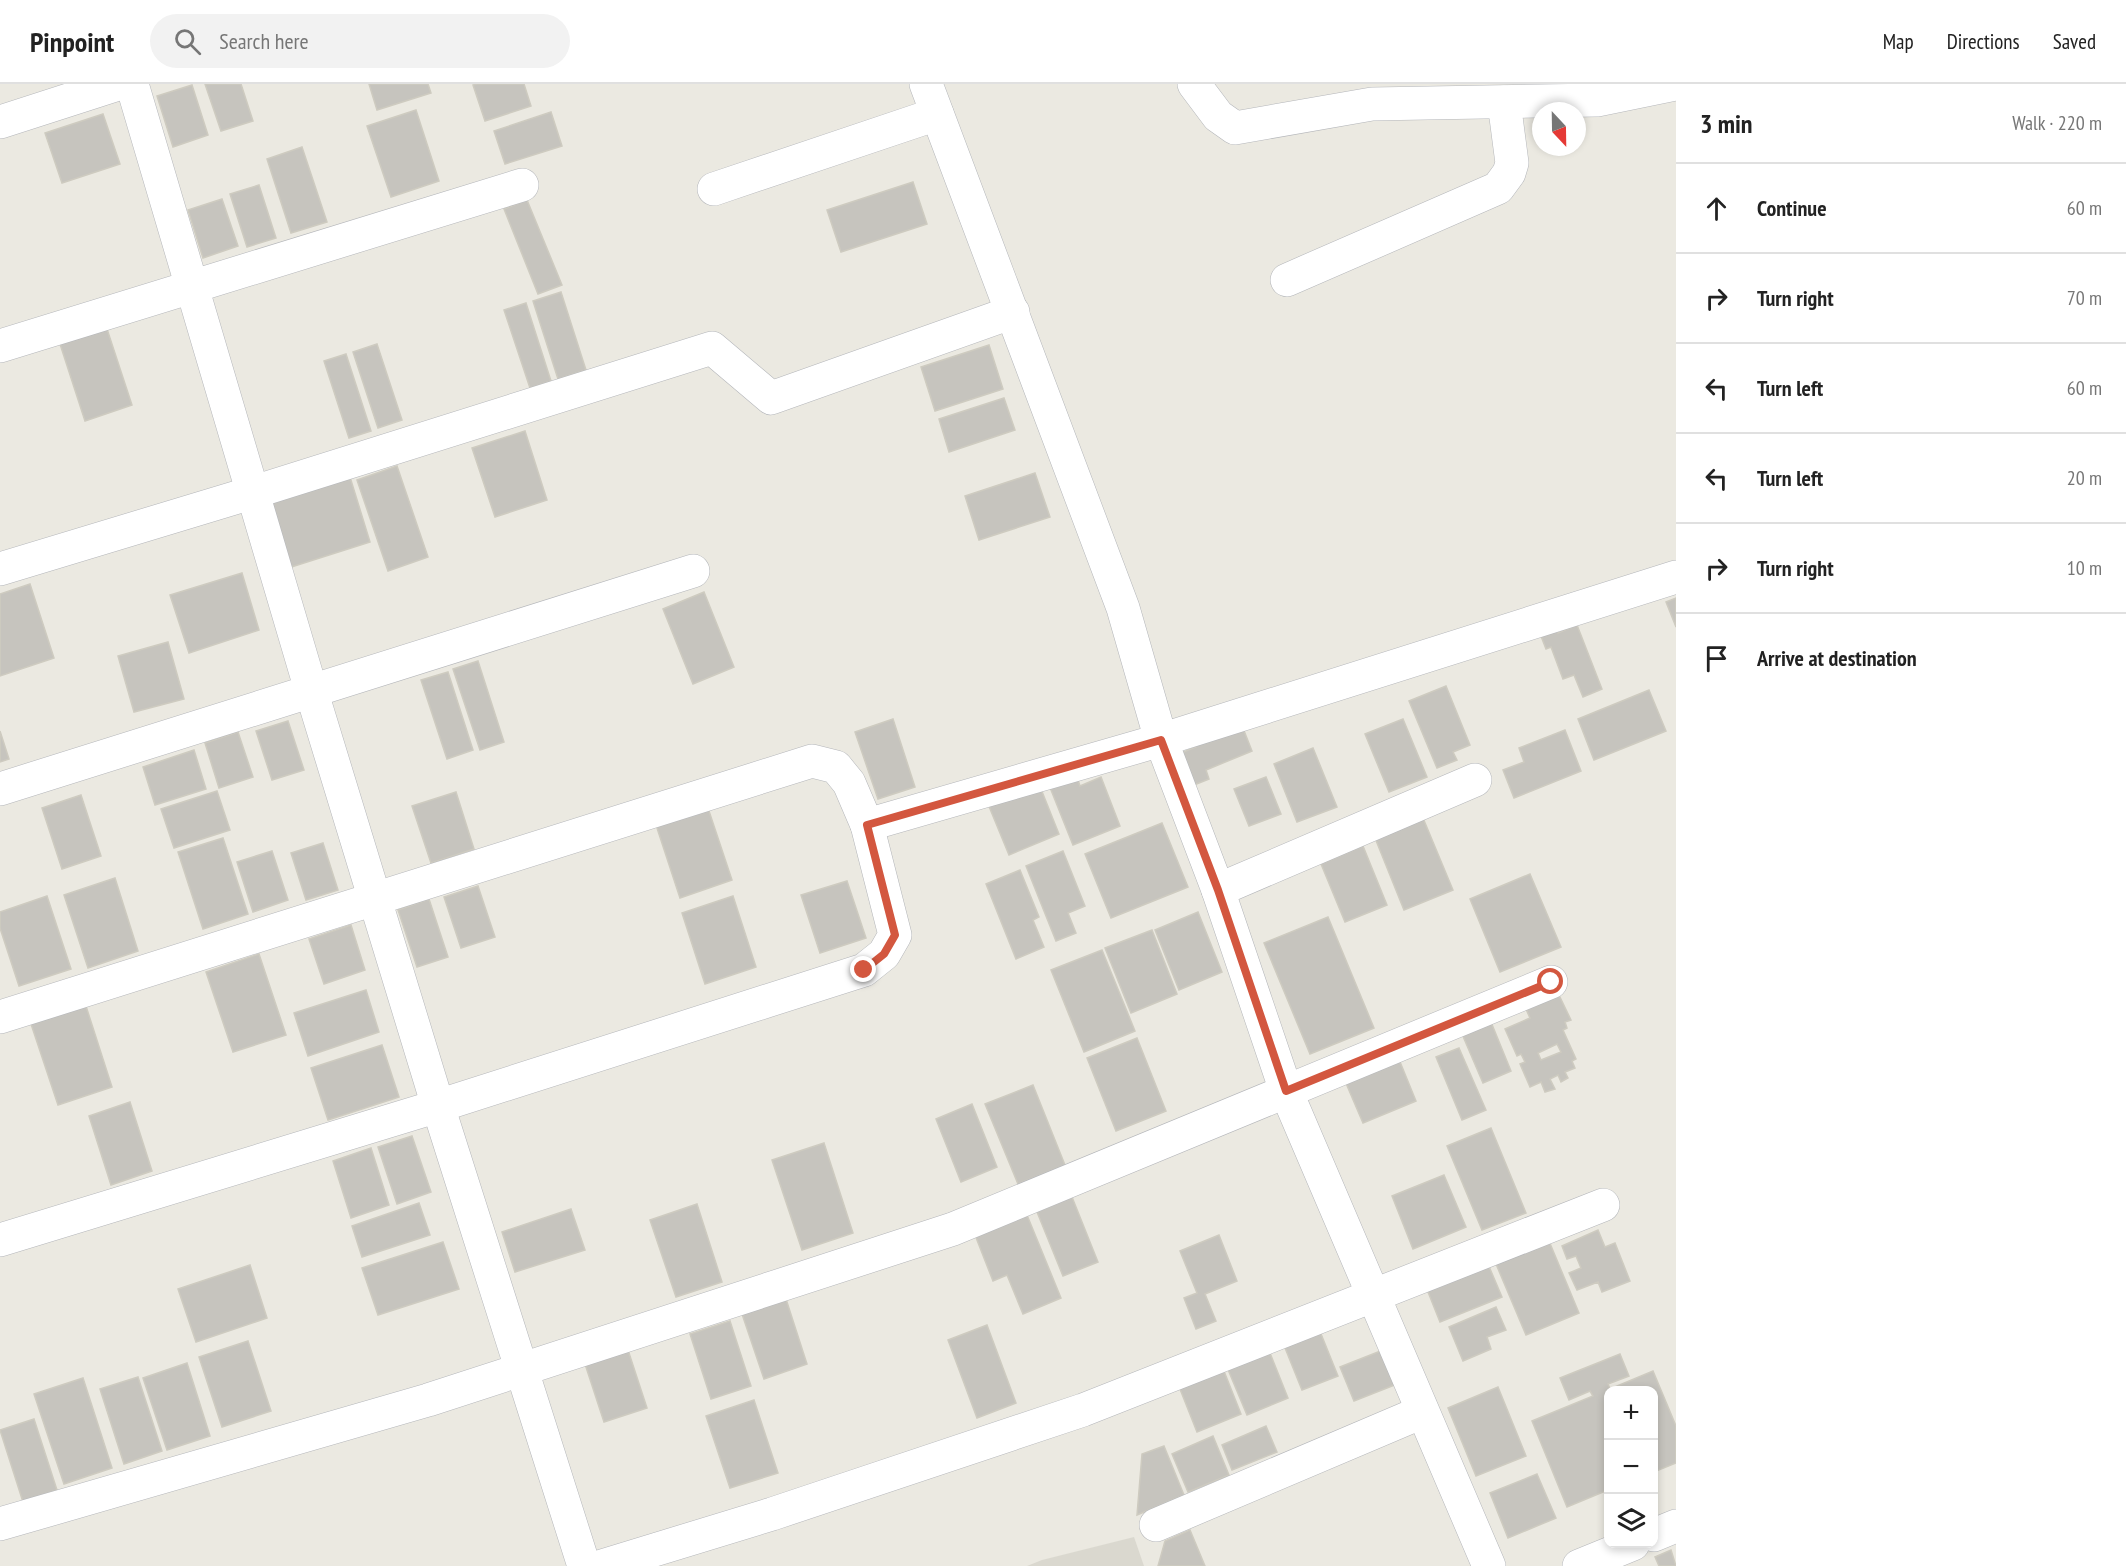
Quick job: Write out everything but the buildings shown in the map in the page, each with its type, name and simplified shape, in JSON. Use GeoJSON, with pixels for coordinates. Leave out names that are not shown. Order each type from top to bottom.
{"type":"FeatureCollection","features":[{"type":"Feature","properties":{"kind":"street"},"geometry":{"type":"LineString","coordinates":[[0,122],[118,84]]}},
{"type":"Feature","properties":{"kind":"street"},"geometry":{"type":"LineString","coordinates":[[132,84],[251,493],[374,897],[584,1566]]}},
{"type":"Feature","properties":{"kind":"street"},"geometry":{"type":"LineString","coordinates":[[926,84],[1123,608],[1161,740],[1218,890],[1286,1091],[1489,1566]]}},
{"type":"Feature","properties":{"kind":"street"},"geometry":{"type":"LineString","coordinates":[[1194,84],[1218,116],[1235,128],[1372,104],[1598,100],[1675,84]]}},
{"type":"Feature","properties":{"kind":"street"},"geometry":{"type":"LineString","coordinates":[[1287,280],[1498,188],[1509,173],[1512,163],[1504,102]]}},
{"type":"Feature","properties":{"kind":"street"},"geometry":{"type":"LineString","coordinates":[[714,189],[937,114]]}},
{"type":"Feature","properties":{"kind":"street"},"geometry":{"type":"LineString","coordinates":[[0,346],[522,185]]}},
{"type":"Feature","properties":{"kind":"street"},"geometry":{"type":"LineString","coordinates":[[0,569],[251,493],[712,348],[771,398],[1013,312]]}},
{"type":"Feature","properties":{"kind":"street"},"geometry":{"type":"LineString","coordinates":[[0,789],[693,571]]}},
{"type":"Feature","properties":{"kind":"street"},"geometry":{"type":"LineString","coordinates":[[867,825],[1161,740],[1676,577]]}},
{"type":"Feature","properties":{"kind":"street"},"geometry":{"type":"LineString","coordinates":[[0,1017],[374,897],[812,761],[836,766],[849,783],[867,825],[895,935],[884,954],[864,970],[438,1106],[0,1240]]}},
{"type":"Feature","properties":{"kind":"street"},"geometry":{"type":"LineString","coordinates":[[1218,890],[1475,780]]}},
{"type":"Feature","properties":{"kind":"street"},"geometry":{"type":"LineString","coordinates":[[0,1524],[428,1400],[953,1229],[1551,982]]}},
{"type":"Feature","properties":{"kind":"street"},"geometry":{"type":"LineString","coordinates":[[602,1566],[772,1514],[1083,1410],[1604,1205]]}},
{"type":"Feature","properties":{"kind":"street"},"geometry":{"type":"LineString","coordinates":[[1156,1525],[1422,1412]]}},
{"type":"Feature","properties":{"kind":"street"},"geometry":{"type":"LineString","coordinates":[[1658,1533],[1676,1526]]}},
{"type":"Feature","properties":{"kind":"street"},"geometry":{"type":"LineString","coordinates":[[1579,1566],[1623,1548]]}},
{"type":"Feature","properties":{"kind":"shaded area"},"geometry":{"type":"Polygon","coordinates":[[[1134,1537],[1144,1566],[1027,1566],[1042,1560],[1134,1537]]]}},
{"type":"Feature","properties":{"kind":"route"},"geometry":{"type":"LineString","coordinates":[[864,970],[884,954],[895,935],[867,825],[1161,740],[1218,890],[1286,1091],[1551,982]]}}]}
